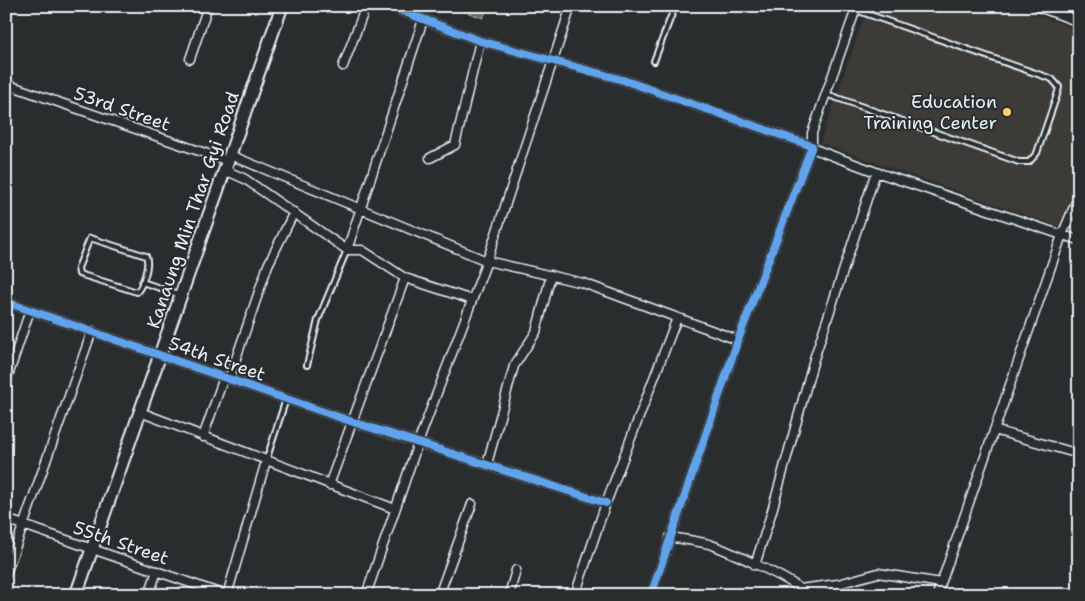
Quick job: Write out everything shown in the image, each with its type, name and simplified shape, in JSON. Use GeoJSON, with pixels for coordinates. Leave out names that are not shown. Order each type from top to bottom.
{"type":"FeatureCollection","features":[{"type":"Feature","properties":{"kind":"street"},"geometry":{"type":"LineString","coordinates":[[190,59],[208,6]]}},
{"type":"Feature","properties":{"kind":"street","name":"Kanaung Min Thar Gyi Road"},"geometry":{"type":"LineString","coordinates":[[76,595],[282,6]]}},
{"type":"Feature","properties":{"kind":"street"},"geometry":{"type":"LineString","coordinates":[[343,66],[366,6]]}},
{"type":"Feature","properties":{"kind":"street"},"geometry":{"type":"LineString","coordinates":[[388,6],[480,41],[623,80],[812,146],[822,152],[876,172],[1079,240]]}},
{"type":"Feature","properties":{"kind":"street"},"geometry":{"type":"LineString","coordinates":[[366,595],[418,443],[487,261],[571,6]]}},
{"type":"Feature","properties":{"kind":"street"},"geometry":{"type":"LineString","coordinates":[[1036,6],[1079,22]]}},
{"type":"Feature","properties":{"kind":"street"},"geometry":{"type":"LineString","coordinates":[[1068,18],[1072,6]]}},
{"type":"Feature","properties":{"kind":"street"},"geometry":{"type":"LineString","coordinates":[[651,595],[738,340],[812,146],[812,133],[856,8]]}},
{"type":"Feature","properties":{"kind":"street"},"geometry":{"type":"LineString","coordinates":[[347,250],[423,20]]}},
{"type":"Feature","properties":{"kind":"street"},"geometry":{"type":"LineString","coordinates":[[430,158],[450,149],[457,141],[480,41]]}},
{"type":"Feature","properties":{"kind":"street","name":"53rd Street"},"geometry":{"type":"LineString","coordinates":[[6,84],[228,162]]}},
{"type":"Feature","properties":{"kind":"street"},"geometry":{"type":"LineString","coordinates":[[228,162],[361,209],[487,261],[583,283],[738,340]]}},
{"type":"Feature","properties":{"kind":"street"},"geometry":{"type":"LineString","coordinates":[[228,162],[245,179],[347,250],[362,250],[405,278],[472,300]]}},
{"type":"Feature","properties":{"kind":"street"},"geometry":{"type":"LineString","coordinates":[[755,565],[814,359],[876,172]]}},
{"type":"Feature","properties":{"kind":"street"},"geometry":{"type":"LineString","coordinates":[[937,595],[1062,235],[1079,195]]}},
{"type":"Feature","properties":{"kind":"street"},"geometry":{"type":"LineString","coordinates":[[203,437],[227,378],[268,265],[294,212]]}},
{"type":"Feature","properties":{"kind":"street"},"geometry":{"type":"LineString","coordinates":[[487,464],[514,366],[536,332],[551,275]]}},
{"type":"Feature","properties":{"kind":"street"},"geometry":{"type":"LineString","coordinates":[[329,485],[354,422],[381,337],[405,278]]}},
{"type":"Feature","properties":{"kind":"street","name":"54th Street"},"geometry":{"type":"LineString","coordinates":[[6,302],[354,422],[606,503]]}},
{"type":"Feature","properties":{"kind":"street"},"geometry":{"type":"LineString","coordinates":[[6,382],[30,310]]}},
{"type":"Feature","properties":{"kind":"street"},"geometry":{"type":"LineString","coordinates":[[575,595],[606,503],[677,318]]}},
{"type":"Feature","properties":{"kind":"street"},"geometry":{"type":"LineString","coordinates":[[6,574],[92,332]]}},
{"type":"Feature","properties":{"kind":"street"},"geometry":{"type":"LineString","coordinates":[[140,412],[395,509]]}},
{"type":"Feature","properties":{"kind":"street"},"geometry":{"type":"LineString","coordinates":[[994,430],[1079,454]]}},
{"type":"Feature","properties":{"kind":"street"},"geometry":{"type":"LineString","coordinates":[[226,595],[266,461]]}},
{"type":"Feature","properties":{"kind":"street"},"geometry":{"type":"LineString","coordinates":[[439,595],[472,504]]}},
{"type":"Feature","properties":{"kind":"street","name":"55th Street"},"geometry":{"type":"LineString","coordinates":[[6,519],[226,595]]}},
{"type":"Feature","properties":{"kind":"street"},"geometry":{"type":"LineString","coordinates":[[670,537],[710,545],[796,584],[799,592],[878,573],[941,583]]}},
{"type":"Feature","properties":{"kind":"street"},"geometry":{"type":"LineString","coordinates":[[509,595],[516,570]]}},
{"type":"Feature","properties":{"kind":"street"},"geometry":{"type":"LineString","coordinates":[[149,595],[157,571]]}},
{"type":"Feature","properties":{"kind":"lane"},"geometry":{"type":"LineString","coordinates":[[654,61],[675,6]]}},
{"type":"Feature","properties":{"kind":"lane"},"geometry":{"type":"LineString","coordinates":[[826,94],[1019,162],[1029,162],[1037,153],[1058,92],[1059,87],[1052,80],[856,8]]}},
{"type":"Feature","properties":{"kind":"lane"},"geometry":{"type":"LineString","coordinates":[[93,238],[146,256],[148,260],[142,282],[136,292],[79,274],[78,268],[88,240],[93,238]]}},
{"type":"Feature","properties":{"kind":"lane"},"geometry":{"type":"LineString","coordinates":[[307,365],[320,314],[347,250]]}},
{"type":"Feature","properties":{"kind":"lane"},"geometry":{"type":"LineString","coordinates":[[142,282],[181,295]]}},
{"type":"Feature","properties":{"kind":"lane"},"geometry":{"type":"LineString","coordinates":[[266,461],[286,399]]}},
{"type":"Feature","properties":{"kind":"shaded area"},"geometry":{"type":"Polygon","coordinates":[[[868,6],[1010,6],[1079,30],[1079,176],[1060,227],[820,143],[868,6]]]}},
{"type":"Feature","properties":{"kind":"green space"},"geometry":{"type":"Polygon","coordinates":[[[449,6],[488,6],[483,18],[449,6]]]}},
{"type":"Feature","properties":{"kind":"cycle path"},"geometry":{"type":"LineString","coordinates":[[389,6],[480,41],[623,80],[812,146],[738,340],[651,595]]}},
{"type":"Feature","properties":{"kind":"cycle path"},"geometry":{"type":"LineString","coordinates":[[6,302],[353,422],[606,503]]}},
{"type":"Feature","properties":{"kind":"place","name":"Education Training Center"},"geometry":{"type":"Point","coordinates":[1007,112]}}]}
